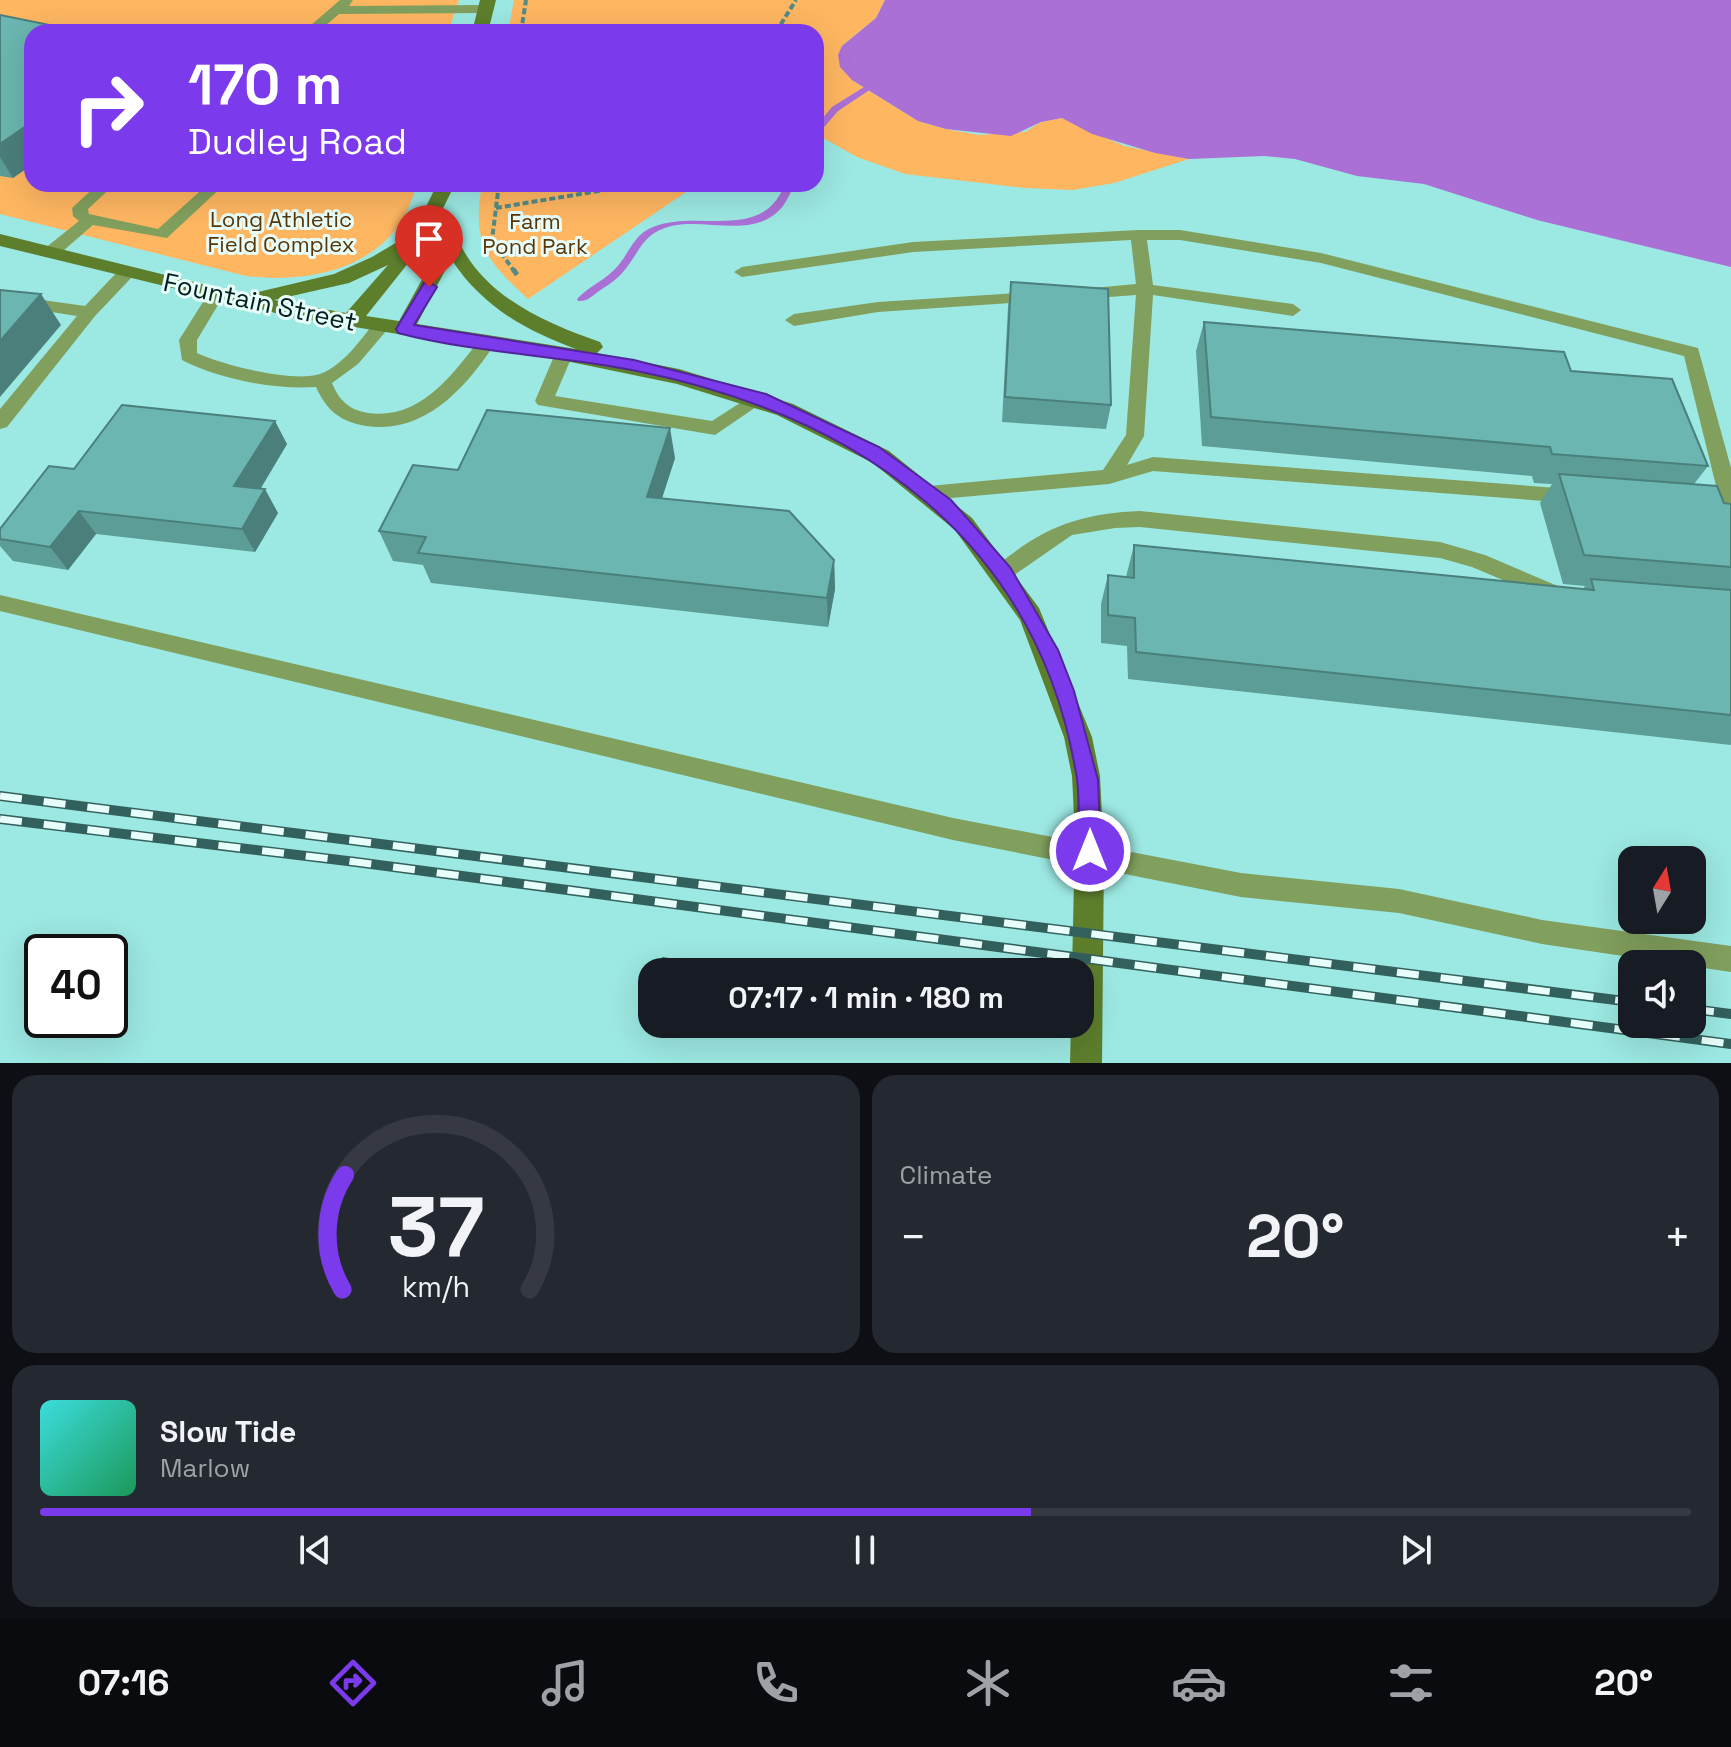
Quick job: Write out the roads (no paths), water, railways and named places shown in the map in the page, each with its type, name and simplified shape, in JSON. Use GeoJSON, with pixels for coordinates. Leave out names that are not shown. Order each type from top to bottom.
{"type":"FeatureCollection","features":[{"type":"Feature","properties":{"kind":"street"},"geometry":{"type":"LineString","coordinates":[[482,24],[486,4]]}},
{"type":"Feature","properties":{"kind":"street"},"geometry":{"type":"LineString","coordinates":[[351,321],[419,236],[444,193]]}},
{"type":"Feature","properties":{"kind":"street"},"geometry":{"type":"LineString","coordinates":[[392,327],[429,287],[447,237],[448,215],[444,193]]}},
{"type":"Feature","properties":{"kind":"street"},"geometry":{"type":"LineString","coordinates":[[228,298],[349,277],[376,266],[419,236]]}},
{"type":"Feature","properties":{"kind":"street"},"geometry":{"type":"LineString","coordinates":[[447,237],[471,277],[500,305],[550,333],[659,370]]}},
{"type":"Feature","properties":{"kind":"street","name":"Fountain Street"},"geometry":{"type":"LineString","coordinates":[[0,240],[228,298],[351,321],[659,370],[760,398],[873,451],[929,493],[974,536],[1003,572],[1048,650],[1064,691],[1088,780],[1086,1063]]}},
{"type":"Feature","properties":{"kind":"lane"},"geometry":{"type":"LineString","coordinates":[[320,24],[348,0]]}},
{"type":"Feature","properties":{"kind":"lane"},"geometry":{"type":"LineString","coordinates":[[337,10],[486,4]]}},
{"type":"Feature","properties":{"kind":"lane"},"geometry":{"type":"LineString","coordinates":[[98,192],[80,208],[81,216],[161,235],[208,192]]}},
{"type":"Feature","properties":{"kind":"lane"},"geometry":{"type":"LineString","coordinates":[[50,253],[90,220]]}},
{"type":"Feature","properties":{"kind":"lane"},"geometry":{"type":"LineString","coordinates":[[1109,477],[1135,436],[1145,289],[1138,235]]}},
{"type":"Feature","properties":{"kind":"lane"},"geometry":{"type":"LineString","coordinates":[[742,272],[913,247],[1138,235],[1180,235],[1321,258],[1692,352],[1726,507]]}},
{"type":"Feature","properties":{"kind":"lane"},"geometry":{"type":"LineString","coordinates":[[0,422],[89,312],[126,273]]}},
{"type":"Feature","properties":{"kind":"lane"},"geometry":{"type":"LineString","coordinates":[[794,320],[878,307],[1145,289],[1293,310]]}},
{"type":"Feature","properties":{"kind":"lane"},"geometry":{"type":"LineString","coordinates":[[228,298],[188,340],[188,356],[295,384],[322,381],[350,365],[392,327]]}},
{"type":"Feature","properties":{"kind":"lane"},"geometry":{"type":"LineString","coordinates":[[0,299],[89,312]]}},
{"type":"Feature","properties":{"kind":"lane"},"geometry":{"type":"LineString","coordinates":[[322,381],[330,400],[343,415],[379,421],[402,420],[415,416],[447,391],[487,342]]}},
{"type":"Feature","properties":{"kind":"lane"},"geometry":{"type":"LineString","coordinates":[[564,354],[544,401],[715,428],[760,398]]}},
{"type":"Feature","properties":{"kind":"lane"},"geometry":{"type":"LineString","coordinates":[[929,493],[1109,477],[1153,464],[1590,497]]}},
{"type":"Feature","properties":{"kind":"lane"},"geometry":{"type":"LineString","coordinates":[[1003,572],[1061,528],[1094,520],[1140,519],[1440,550],[1478,561],[1558,595],[1573,597]]}},
{"type":"Feature","properties":{"kind":"lane"},"geometry":{"type":"LineString","coordinates":[[0,603],[953,829],[1241,885],[1399,901],[1542,932],[1731,959]]}},
{"type":"Feature","properties":{"kind":"waterway"},"geometry":{"type":"LineString","coordinates":[[824,122],[835,109],[867,89]]}},
{"type":"Feature","properties":{"kind":"waterway"},"geometry":{"type":"LineString","coordinates":[[582,299],[617,273],[642,239],[653,230],[691,222],[748,222],[764,217],[779,205],[786,192]]}},
{"type":"Feature","properties":{"kind":"railway"},"geometry":{"type":"LineString","coordinates":[[0,796],[1618,1000]]}},
{"type":"Feature","properties":{"kind":"railway"},"geometry":{"type":"LineString","coordinates":[[0,819],[356,862],[1731,1044]]}},
{"type":"Feature","properties":{"kind":"railway"},"geometry":{"type":"LineString","coordinates":[[1706,1011],[1731,1014]]}},
{"type":"Feature","properties":{"kind":"park label","name":"Long Athletic Field Complex"},"geometry":{"type":"Point","coordinates":[281,232]}},
{"type":"Feature","properties":{"kind":"park label","name":"Farm Pond Park"},"geometry":{"type":"Point","coordinates":[535,234]}}]}
